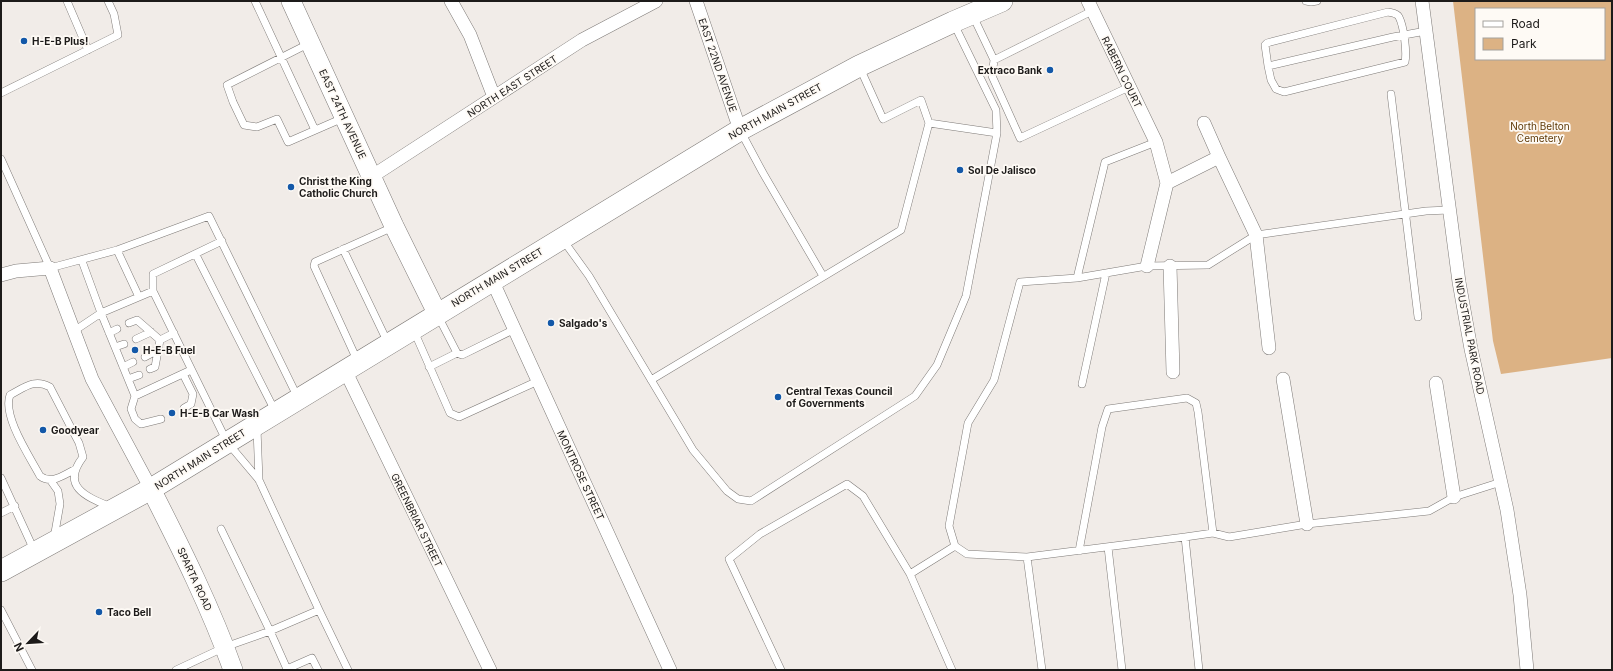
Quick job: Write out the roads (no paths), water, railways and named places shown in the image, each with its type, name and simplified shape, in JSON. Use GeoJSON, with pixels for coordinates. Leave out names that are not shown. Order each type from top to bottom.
{"type":"FeatureCollection","features":[{"type":"Feature","properties":{"kind":"main road","name":"NORTH MAIN STREET"},"geometry":{"type":"LineString","coordinates":[[1,571],[117,509],[151,489],[437,313],[740,130],[859,66],[1002,1]]}},
{"type":"Feature","properties":{"kind":"street","name":"EAST 24TH AVENUE"},"geometry":{"type":"LineString","coordinates":[[291,1],[394,226],[437,313]]}},
{"type":"Feature","properties":{"kind":"street"},"geometry":{"type":"LineString","coordinates":[[451,1],[470,36],[494,97]]}},
{"type":"Feature","properties":{"kind":"street","name":"NORTH EAST STREET"},"geometry":{"type":"LineString","coordinates":[[372,177],[582,40],[656,1]]}},
{"type":"Feature","properties":{"kind":"street","name":"EAST 22ND AVENUE"},"geometry":{"type":"LineString","coordinates":[[696,1],[740,130]]}},
{"type":"Feature","properties":{"kind":"street","name":"INDUSTRIAL PARK ROAD"},"geometry":{"type":"LineString","coordinates":[[1422,1],[1459,282],[1471,349],[1501,482],[1514,552],[1527,670]]}},
{"type":"Feature","properties":{"kind":"street","name":"RABERN COURT"},"geometry":{"type":"LineString","coordinates":[[1090,6],[1156,142],[1167,184]]}},
{"type":"Feature","properties":{"kind":"street"},"geometry":{"type":"LineString","coordinates":[[1204,123],[1256,235],[1269,348]]}},
{"type":"Feature","properties":{"kind":"street"},"geometry":{"type":"LineString","coordinates":[[1147,266],[1167,184],[1219,157]]}},
{"type":"Feature","properties":{"kind":"street"},"geometry":{"type":"LineString","coordinates":[[1170,266],[1173,372]]}},
{"type":"Feature","properties":{"kind":"street"},"geometry":{"type":"LineString","coordinates":[[1,275],[16,271],[50,268],[92,380],[151,489]]}},
{"type":"Feature","properties":{"kind":"street","name":"MONTROSE STREET"},"geometry":{"type":"LineString","coordinates":[[492,280],[670,670]]}},
{"type":"Feature","properties":{"kind":"street","name":"GREENBRIAR STREET"},"geometry":{"type":"LineString","coordinates":[[351,366],[490,670]]}},
{"type":"Feature","properties":{"kind":"street"},"geometry":{"type":"LineString","coordinates":[[1283,379],[1308,524]]}},
{"type":"Feature","properties":{"kind":"street"},"geometry":{"type":"LineString","coordinates":[[1436,383],[1454,497]]}},
{"type":"Feature","properties":{"kind":"street","name":"SPARTA ROAD"},"geometry":{"type":"LineString","coordinates":[[151,489],[194,576],[233,670]]}},
{"type":"Feature","properties":{"kind":"lane"},"geometry":{"type":"LineString","coordinates":[[67,1],[88,50]]}},
{"type":"Feature","properties":{"kind":"lane"},"geometry":{"type":"LineString","coordinates":[[1,93],[118,35],[114,14],[108,1]]}},
{"type":"Feature","properties":{"kind":"lane"},"geometry":{"type":"LineString","coordinates":[[255,1],[315,130]]}},
{"type":"Feature","properties":{"kind":"lane"},"geometry":{"type":"LineString","coordinates":[[1306,1],[1317,1]]}},
{"type":"Feature","properties":{"kind":"lane"},"geometry":{"type":"LineString","coordinates":[[994,60],[1090,6]]}},
{"type":"Feature","properties":{"kind":"lane"},"geometry":{"type":"LineString","coordinates":[[1388,12],[1395,13],[1399,16],[1404,35],[1406,56],[1405,62],[1284,92],[1276,89],[1271,80],[1268,66],[1265,45],[1268,43],[1388,12]]}},
{"type":"Feature","properties":{"kind":"lane"},"geometry":{"type":"LineString","coordinates":[[972,14],[994,60],[992,76],[1020,138],[1129,87]]}},
{"type":"Feature","properties":{"kind":"lane"},"geometry":{"type":"LineString","coordinates":[[562,238],[589,276],[693,450],[727,491],[738,499],[751,501],[915,396],[936,365],[966,296],[997,133],[996,110],[953,22]]}},
{"type":"Feature","properties":{"kind":"lane"},"geometry":{"type":"LineString","coordinates":[[1268,66],[1426,31]]}},
{"type":"Feature","properties":{"kind":"lane"},"geometry":{"type":"LineString","coordinates":[[310,43],[227,85],[233,102],[244,125],[257,126],[277,119],[288,142],[344,117]]}},
{"type":"Feature","properties":{"kind":"lane"},"geometry":{"type":"LineString","coordinates":[[651,380],[901,230],[929,123],[921,100],[883,119],[859,66]]}},
{"type":"Feature","properties":{"kind":"lane"},"geometry":{"type":"LineString","coordinates":[[1391,94],[1418,317]]}},
{"type":"Feature","properties":{"kind":"lane"},"geometry":{"type":"LineString","coordinates":[[929,123],[997,133]]}},
{"type":"Feature","properties":{"kind":"lane"},"geometry":{"type":"LineString","coordinates":[[740,130],[763,173],[823,276]]}},
{"type":"Feature","properties":{"kind":"lane"},"geometry":{"type":"LineString","coordinates":[[1077,278],[1105,162],[1156,142]]}},
{"type":"Feature","properties":{"kind":"lane"},"geometry":{"type":"LineString","coordinates":[[1,158],[50,268],[117,250],[209,216],[298,399]]}},
{"type":"Feature","properties":{"kind":"lane"},"geometry":{"type":"LineString","coordinates":[[1449,210],[1405,214],[1256,235],[1208,265],[1147,266],[1077,278],[1020,282],[994,380],[968,423],[949,526],[955,546],[966,554],[1027,557],[1185,538],[1213,533],[1229,537],[1308,524],[1429,511],[1454,497],[1501,482]]}},
{"type":"Feature","properties":{"kind":"lane"},"geometry":{"type":"LineString","coordinates":[[351,366],[314,266],[315,262],[394,226]]}},
{"type":"Feature","properties":{"kind":"lane"},"geometry":{"type":"LineString","coordinates":[[222,241],[196,255],[153,274],[153,291],[227,442],[259,480],[348,670]]}},
{"type":"Feature","properties":{"kind":"lane"},"geometry":{"type":"LineString","coordinates":[[343,249],[388,344]]}},
{"type":"Feature","properties":{"kind":"lane"},"geometry":{"type":"LineString","coordinates":[[117,250],[139,297]]}},
{"type":"Feature","properties":{"kind":"lane"},"geometry":{"type":"LineString","coordinates":[[196,255],[276,413]]}},
{"type":"Feature","properties":{"kind":"lane"},"geometry":{"type":"LineString","coordinates":[[82,260],[101,313],[135,396],[131,409],[135,419],[141,424],[161,420]]}},
{"type":"Feature","properties":{"kind":"lane"},"geometry":{"type":"LineString","coordinates":[[1082,384],[1106,273]]}},
{"type":"Feature","properties":{"kind":"lane"},"geometry":{"type":"LineString","coordinates":[[74,331],[101,313],[153,291]]}},
{"type":"Feature","properties":{"kind":"lane"},"geometry":{"type":"LineString","coordinates":[[437,313],[457,353]]}},
{"type":"Feature","properties":{"kind":"lane"},"geometry":{"type":"LineString","coordinates":[[129,323],[137,320],[160,340]]}},
{"type":"Feature","properties":{"kind":"lane"},"geometry":{"type":"LineString","coordinates":[[413,328],[450,413],[459,417],[538,381]]}},
{"type":"Feature","properties":{"kind":"lane"},"geometry":{"type":"LineString","coordinates":[[109,333],[117,329]]}},
{"type":"Feature","properties":{"kind":"lane"},"geometry":{"type":"LineString","coordinates":[[429,367],[457,353],[462,355],[515,329]]}},
{"type":"Feature","properties":{"kind":"lane"},"geometry":{"type":"LineString","coordinates":[[136,339],[152,332]]}},
{"type":"Feature","properties":{"kind":"lane"},"geometry":{"type":"LineString","coordinates":[[160,340],[174,333]]}},
{"type":"Feature","properties":{"kind":"lane"},"geometry":{"type":"LineString","coordinates":[[150,369],[155,367],[160,340]]}},
{"type":"Feature","properties":{"kind":"lane"},"geometry":{"type":"LineString","coordinates":[[115,347],[124,344]]}},
{"type":"Feature","properties":{"kind":"lane"},"geometry":{"type":"LineString","coordinates":[[145,357],[158,350]]}},
{"type":"Feature","properties":{"kind":"lane"},"geometry":{"type":"LineString","coordinates":[[123,367],[133,362]]}},
{"type":"Feature","properties":{"kind":"lane"},"geometry":{"type":"LineString","coordinates":[[135,396],[191,370]]}},
{"type":"Feature","properties":{"kind":"lane"},"geometry":{"type":"LineString","coordinates":[[183,374],[193,394],[191,404],[184,408]]}},
{"type":"Feature","properties":{"kind":"lane"},"geometry":{"type":"LineString","coordinates":[[128,380],[139,375]]}},
{"type":"Feature","properties":{"kind":"lane"},"geometry":{"type":"LineString","coordinates":[[76,469],[51,481],[40,476],[15,428],[8,410],[7,402],[10,395],[33,383],[42,383],[50,387],[75,436],[83,457],[74,474],[74,481],[78,490],[86,496],[117,509]]}},
{"type":"Feature","properties":{"kind":"lane"},"geometry":{"type":"LineString","coordinates":[[1079,550],[1102,427],[1108,409],[1171,400],[1187,398],[1196,403],[1213,533]]}},
{"type":"Feature","properties":{"kind":"lane"},"geometry":{"type":"LineString","coordinates":[[257,424],[259,480]]}},
{"type":"Feature","properties":{"kind":"lane"},"geometry":{"type":"LineString","coordinates":[[1,478],[14,506],[44,548]]}},
{"type":"Feature","properties":{"kind":"lane"},"geometry":{"type":"LineString","coordinates":[[44,548],[60,504],[58,491],[51,481]]}},
{"type":"Feature","properties":{"kind":"lane"},"geometry":{"type":"LineString","coordinates":[[781,670],[729,559],[760,534],[847,484],[863,496],[910,574],[952,670]]}},
{"type":"Feature","properties":{"kind":"lane"},"geometry":{"type":"LineString","coordinates":[[1,512],[14,506]]}},
{"type":"Feature","properties":{"kind":"lane"},"geometry":{"type":"LineString","coordinates":[[220,529],[287,669],[312,658],[318,670]]}},
{"type":"Feature","properties":{"kind":"lane"},"geometry":{"type":"LineString","coordinates":[[1185,538],[1199,670]]}},
{"type":"Feature","properties":{"kind":"lane"},"geometry":{"type":"LineString","coordinates":[[910,574],[955,546]]}},
{"type":"Feature","properties":{"kind":"lane"},"geometry":{"type":"LineString","coordinates":[[1108,547],[1122,670]]}},
{"type":"Feature","properties":{"kind":"lane"},"geometry":{"type":"LineString","coordinates":[[1027,557],[1042,670]]}},
{"type":"Feature","properties":{"kind":"lane"},"geometry":{"type":"LineString","coordinates":[[1,610],[32,670]]}},
{"type":"Feature","properties":{"kind":"lane"},"geometry":{"type":"LineString","coordinates":[[176,670],[225,648],[319,610]]}},
{"type":"Feature","properties":{"kind":"place","name":"H-E-B Plus!"},"geometry":{"type":"Point","coordinates":[24,41]}},
{"type":"Feature","properties":{"kind":"place","name":"Extraco Bank"},"geometry":{"type":"Point","coordinates":[1050,70]}},
{"type":"Feature","properties":{"kind":"place","name":"Sol De Jalisco"},"geometry":{"type":"Point","coordinates":[960,170]}},
{"type":"Feature","properties":{"kind":"place","name":"Christ the King Catholic Church"},"geometry":{"type":"Point","coordinates":[291,187]}},
{"type":"Feature","properties":{"kind":"place","name":"Salgado's"},"geometry":{"type":"Point","coordinates":[551,323]}},
{"type":"Feature","properties":{"kind":"place","name":"H-E-B Fuel"},"geometry":{"type":"Point","coordinates":[135,350]}},
{"type":"Feature","properties":{"kind":"place","name":"Central Texas Council of Governments"},"geometry":{"type":"Point","coordinates":[778,397]}},
{"type":"Feature","properties":{"kind":"place","name":"H-E-B Car Wash"},"geometry":{"type":"Point","coordinates":[172,413]}},
{"type":"Feature","properties":{"kind":"place","name":"Goodyear"},"geometry":{"type":"Point","coordinates":[43,430]}},
{"type":"Feature","properties":{"kind":"place","name":"Taco Bell"},"geometry":{"type":"Point","coordinates":[99,612]}},
{"type":"Feature","properties":{"kind":"park label","name":"North Belton Cemetery"},"geometry":{"type":"Point","coordinates":[1540,132]}}]}
